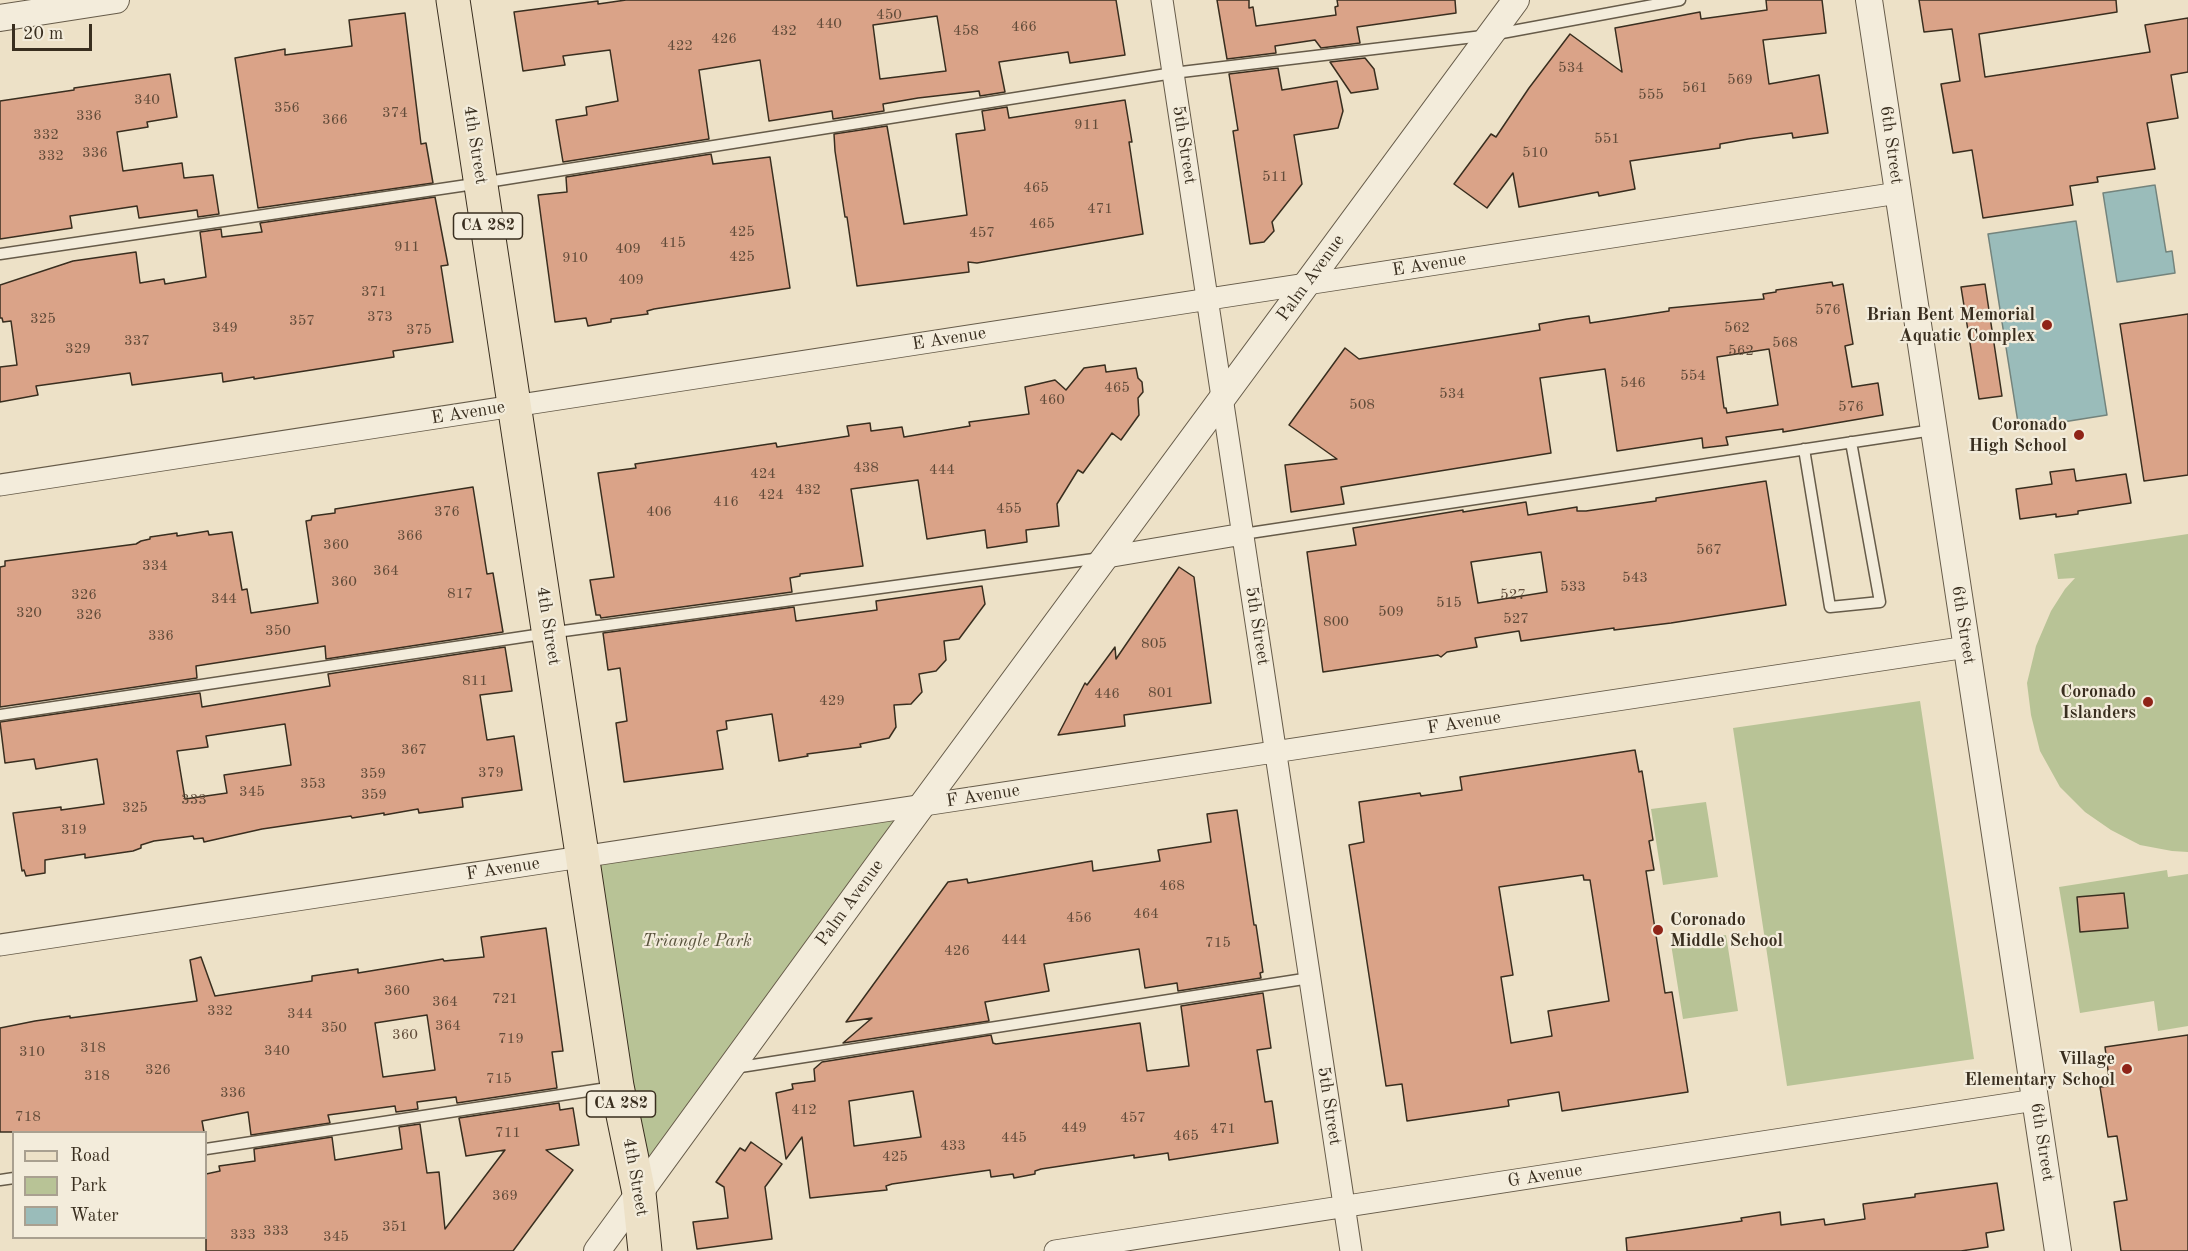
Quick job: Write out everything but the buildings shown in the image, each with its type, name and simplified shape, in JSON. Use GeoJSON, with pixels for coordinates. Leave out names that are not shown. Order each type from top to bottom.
{"type":"FeatureCollection","features":[{"type":"Feature","properties":{"kind":"main road","name":"4th Street"},"geometry":{"type":"LineString","coordinates":[[453,0],[618,1086],[639,1192],[645,1251]]}},
{"type":"Feature","properties":{"kind":"street"},"geometry":{"type":"LineString","coordinates":[[0,18],[116,0]]}},
{"type":"Feature","properties":{"kind":"street","name":"5th Street"},"geometry":{"type":"LineString","coordinates":[[1162,0],[1352,1251]]}},
{"type":"Feature","properties":{"kind":"street","name":"Palm Avenue"},"geometry":{"type":"LineString","coordinates":[[597,1251],[921,805],[1107,557],[1516,0]]}},
{"type":"Feature","properties":{"kind":"street","name":"6th Street"},"geometry":{"type":"LineString","coordinates":[[1869,0],[2058,1251]]}},
{"type":"Feature","properties":{"kind":"street","name":"E Avenue"},"geometry":{"type":"LineString","coordinates":[[0,485],[1898,193]]}},
{"type":"Feature","properties":{"kind":"street"},"geometry":{"type":"LineString","coordinates":[[1107,557],[1243,534]]}},
{"type":"Feature","properties":{"kind":"street","name":"F Avenue"},"geometry":{"type":"LineString","coordinates":[[0,945],[1967,647]]}},
{"type":"Feature","properties":{"kind":"street","name":"G Avenue"},"geometry":{"type":"LineString","coordinates":[[1055,1251],[2036,1101]]}},
{"type":"Feature","properties":{"kind":"lane"},"geometry":{"type":"LineString","coordinates":[[0,254],[481,183],[1173,73],[1491,35],[1680,0]]}},
{"type":"Feature","properties":{"kind":"lane"},"geometry":{"type":"LineString","coordinates":[[1243,534],[1934,429]]}},
{"type":"Feature","properties":{"kind":"lane"},"geometry":{"type":"LineString","coordinates":[[1804,449],[1830,607],[1880,602],[1851,442]]}},
{"type":"Feature","properties":{"kind":"lane"},"geometry":{"type":"LineString","coordinates":[[0,715],[549,633],[1107,557]]}},
{"type":"Feature","properties":{"kind":"lane"},"geometry":{"type":"LineString","coordinates":[[731,1068],[1310,978]]}},
{"type":"Feature","properties":{"kind":"lane"},"geometry":{"type":"LineString","coordinates":[[207,1149],[618,1086]]}},
{"type":"Feature","properties":{"kind":"green space"},"geometry":{"type":"Polygon","coordinates":[[[2188,534],[2188,852],[2140,845],[2111,830],[2085,812],[2060,787],[2040,751],[2031,715],[2027,683],[2036,646],[2051,611],[2075,578],[2058,579],[2054,554],[2188,534]]]}},
{"type":"Feature","properties":{"kind":"green space"},"geometry":{"type":"Polygon","coordinates":[[[1920,701],[1974,1059],[1787,1086],[1733,728],[1920,701]]]}},
{"type":"Feature","properties":{"kind":"green space"},"geometry":{"type":"Polygon","coordinates":[[[1706,802],[1718,877],[1663,885],[1651,809],[1706,802]]]}},
{"type":"Feature","properties":{"kind":"green space","name":"Triangle Park"},"geometry":{"type":"Polygon","coordinates":[[[917,806],[635,1187],[587,859],[917,806]]]}},
{"type":"Feature","properties":{"kind":"green space"},"geometry":{"type":"Polygon","coordinates":[[[2167,870],[2168,877],[2188,874],[2188,1026],[2158,1031],[2154,1001],[2080,1013],[2059,887],[2167,870]]]}},
{"type":"Feature","properties":{"kind":"green space"},"geometry":{"type":"Polygon","coordinates":[[[1726,935],[1738,1011],[1683,1019],[1671,944],[1726,935]]]}},
{"type":"Feature","properties":{"kind":"water"},"geometry":{"type":"Polygon","coordinates":[[[2155,185],[2166,252],[2172,251],[2175,273],[2117,282],[2103,193],[2155,185]]]}},
{"type":"Feature","properties":{"kind":"water","name":"Brian Bent Memorial Aquatic Complex"},"geometry":{"type":"Polygon","coordinates":[[[2076,221],[2107,415],[2019,429],[1988,234],[2076,221]]]}},
{"type":"Feature","properties":{"kind":"place","name":"Brian Bent Memorial Aquatic Complex"},"geometry":{"type":"Point","coordinates":[2047,325]}},
{"type":"Feature","properties":{"kind":"place","name":"Coronado High School"},"geometry":{"type":"Point","coordinates":[2079,435]}},
{"type":"Feature","properties":{"kind":"place","name":"Coronado Islanders"},"geometry":{"type":"Point","coordinates":[2148,702]}},
{"type":"Feature","properties":{"kind":"place","name":"Coronado Middle School"},"geometry":{"type":"Point","coordinates":[1658,930]}},
{"type":"Feature","properties":{"kind":"place","name":"Village Elementary School"},"geometry":{"type":"Point","coordinates":[2127,1069]}}]}
